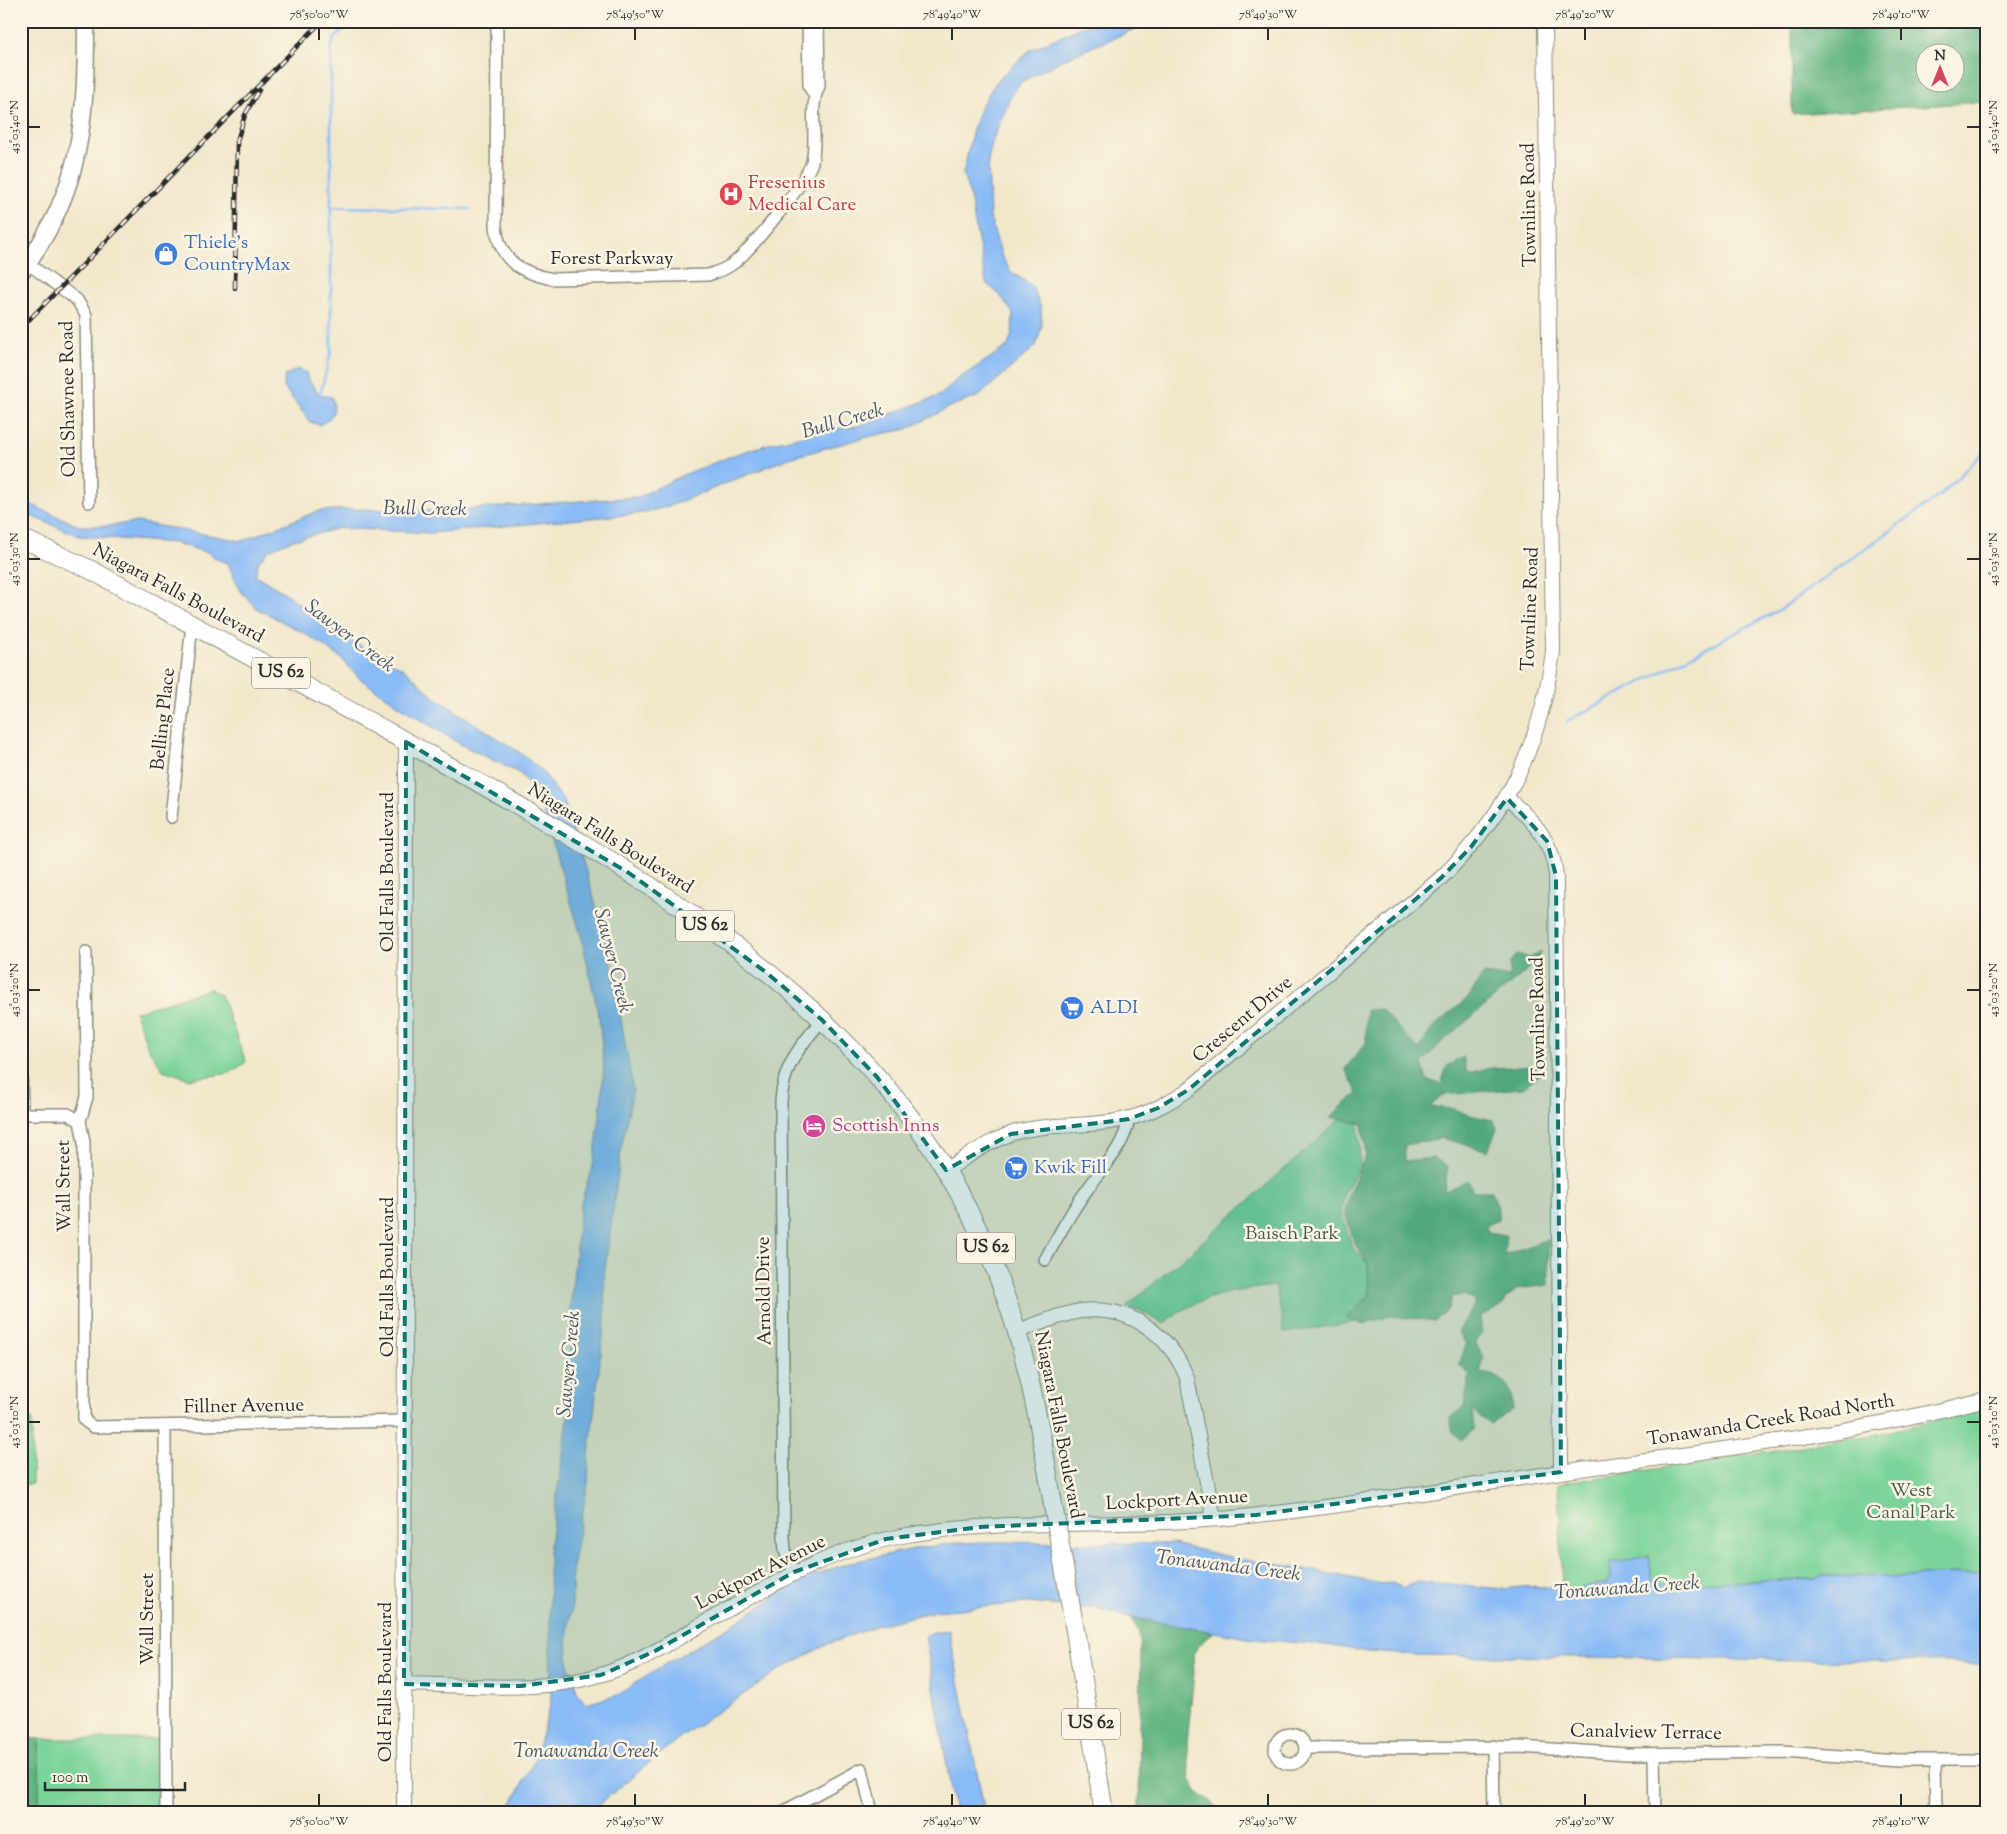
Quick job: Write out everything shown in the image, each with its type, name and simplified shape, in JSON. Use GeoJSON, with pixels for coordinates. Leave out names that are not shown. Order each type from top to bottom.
{"type":"FeatureCollection","features":[{"type":"Feature","properties":{"kind":"main road"},"geometry":{"type":"LineString","coordinates":[[24,264],[55,218],[68,190],[75,165],[84,117],[86,21]]}},
{"type":"Feature","properties":{"kind":"main road","name":"Niagara Falls Boulevard"},"geometry":{"type":"LineString","coordinates":[[21,538],[89,569],[192,624],[538,816],[630,873],[711,930],[767,973],[822,1020],[888,1089],[946,1170],[990,1256],[1018,1331],[1033,1388],[1076,1636],[1104,1813]]}},
{"type":"Feature","properties":{"kind":"street","name":"Forest Parkway"},"geometry":{"type":"LineString","coordinates":[[497,21],[497,234],[504,254],[516,266],[534,275],[552,279],[708,276],[728,267],[744,253],[809,173],[815,146],[814,95],[809,86],[808,21]]}},
{"type":"Feature","properties":{"kind":"street","name":"Forest Parkway"},"geometry":{"type":"LineString","coordinates":[[814,95],[819,86],[818,21]]}},
{"type":"Feature","properties":{"kind":"street","name":"Townline Road"},"geometry":{"type":"LineString","coordinates":[[1545,21],[1553,652],[1538,727],[1526,760],[1508,798],[1542,832],[1552,853],[1556,876],[1562,1472]]}},
{"type":"Feature","properties":{"kind":"street","name":"Old Shawnee Road"},"geometry":{"type":"LineString","coordinates":[[24,264],[77,300],[86,315],[89,502]]}},
{"type":"Feature","properties":{"kind":"street","name":"Belling Place"},"geometry":{"type":"LineString","coordinates":[[171,817],[192,624]]}},
{"type":"Feature","properties":{"kind":"street","name":"Old Falls Boulevard"},"geometry":{"type":"LineString","coordinates":[[404,1813],[407,1421],[406,742]]}},
{"type":"Feature","properties":{"kind":"street","name":"Crescent Drive"},"geometry":{"type":"LineString","coordinates":[[946,1170],[989,1143],[1022,1130],[1129,1119],[1158,1108],[1188,1090],[1405,910],[1462,857],[1508,798]]}},
{"type":"Feature","properties":{"kind":"street","name":"Wall Street"},"geometry":{"type":"LineString","coordinates":[[84,1420],[84,1142],[80,1121],[87,1098],[86,952]]}},
{"type":"Feature","properties":{"kind":"street","name":"Arnold Drive"},"geometry":{"type":"LineString","coordinates":[[794,1572],[785,1551],[784,1538],[781,1101],[783,1079],[788,1064],[799,1047],[822,1020]]}},
{"type":"Feature","properties":{"kind":"street"},"geometry":{"type":"LineString","coordinates":[[21,1062],[22,1114],[68,1114],[80,1121]]}},
{"type":"Feature","properties":{"kind":"street"},"geometry":{"type":"LineString","coordinates":[[1045,1260],[1084,1194],[1116,1152],[1124,1137],[1129,1119]]}},
{"type":"Feature","properties":{"kind":"street"},"geometry":{"type":"LineString","coordinates":[[1018,1331],[1072,1313],[1099,1311],[1130,1317],[1158,1334],[1179,1359],[1188,1378],[1214,1519]]}},
{"type":"Feature","properties":{"kind":"street","name":"Tonawanda Creek Road North"},"geometry":{"type":"LineString","coordinates":[[1562,1472],[1764,1444],[1925,1414],[1986,1399]]}},
{"type":"Feature","properties":{"kind":"street","name":"Fillner Avenue"},"geometry":{"type":"LineString","coordinates":[[84,1420],[93,1427],[407,1421]]}},
{"type":"Feature","properties":{"kind":"street","name":"Wall Street"},"geometry":{"type":"LineString","coordinates":[[165,1426],[166,1813]]}},
{"type":"Feature","properties":{"kind":"street","name":"Lockport Avenue"},"geometry":{"type":"LineString","coordinates":[[404,1684],[544,1685],[580,1680],[608,1672],[637,1660],[794,1572],[850,1549],[886,1539],[928,1532],[1003,1526],[1214,1519],[1285,1512],[1562,1472]]}},
{"type":"Feature","properties":{"kind":"street"},"geometry":{"type":"LineString","coordinates":[[1494,1746],[1494,1813]]}},
{"type":"Feature","properties":{"kind":"street","name":"Canalview Terrace"},"geometry":{"type":"LineString","coordinates":[[1305,1748],[1494,1746],[1654,1754],[1783,1752],[1890,1760],[1986,1760]]}},
{"type":"Feature","properties":{"kind":"street"},"geometry":{"type":"LineString","coordinates":[[1654,1754],[1655,1813]]}},
{"type":"Feature","properties":{"kind":"street"},"geometry":{"type":"LineString","coordinates":[[1935,1761],[1936,1813]]}},
{"type":"Feature","properties":{"kind":"street"},"geometry":{"type":"LineString","coordinates":[[781,1813],[862,1769],[872,1813]]}},
{"type":"Feature","properties":{"kind":"highlighted area"},"geometry":{"type":"Polygon","coordinates":[[[406,742],[629,873],[767,973],[822,1020],[877,1077],[946,1170],[1011,1134],[1129,1119],[1158,1108],[1188,1090],[1441,878],[1471,847],[1507,798],[1519,807],[1547,841],[1556,876],[1561,1472],[1256,1515],[980,1527],[886,1539],[794,1572],[655,1651],[601,1675],[521,1686],[404,1684],[406,742]]]}},
{"type":"Feature","properties":{"kind":"green space"},"geometry":{"type":"Polygon","coordinates":[[[1792,21],[1986,21],[1986,102],[1792,114],[1792,21]]]}},
{"type":"Feature","properties":{"kind":"green space"},"geometry":{"type":"Polygon","coordinates":[[[1542,952],[1532,966],[1443,1041],[1422,1063],[1427,1080],[1441,1084],[1447,1066],[1463,1057],[1467,1073],[1491,1068],[1536,1066],[1543,1072],[1522,1088],[1443,1095],[1430,1107],[1454,1109],[1469,1115],[1493,1120],[1497,1128],[1488,1151],[1441,1138],[1405,1145],[1405,1161],[1433,1158],[1448,1166],[1444,1192],[1468,1180],[1473,1191],[1492,1191],[1498,1208],[1498,1220],[1486,1226],[1488,1232],[1506,1235],[1504,1255],[1548,1239],[1549,1285],[1518,1289],[1506,1298],[1500,1308],[1480,1316],[1482,1331],[1476,1344],[1484,1358],[1480,1373],[1495,1376],[1505,1383],[1511,1394],[1513,1409],[1490,1424],[1472,1411],[1474,1429],[1462,1441],[1453,1433],[1450,1418],[1464,1406],[1470,1375],[1459,1365],[1466,1344],[1458,1332],[1476,1302],[1464,1295],[1452,1297],[1449,1309],[1435,1321],[1391,1316],[1363,1324],[1346,1318],[1370,1295],[1368,1264],[1354,1243],[1345,1212],[1351,1188],[1366,1155],[1362,1124],[1330,1117],[1358,1093],[1345,1069],[1366,1043],[1366,1010],[1381,1009],[1419,1050],[1432,1028],[1469,997],[1483,974],[1510,977],[1510,962],[1518,954],[1529,958],[1542,952]]]}},
{"type":"Feature","properties":{"kind":"green space"},"geometry":{"type":"Polygon","coordinates":[[[210,989],[221,995],[246,1062],[230,1073],[190,1079],[163,1070],[148,1048],[135,1012],[210,989]]]}},
{"type":"Feature","properties":{"kind":"green space","name":"Baisch Park"},"geometry":{"type":"Polygon","coordinates":[[[1358,1115],[1360,1165],[1345,1192],[1341,1212],[1352,1247],[1367,1263],[1371,1320],[1284,1333],[1276,1286],[1231,1292],[1217,1296],[1189,1307],[1176,1314],[1164,1324],[1139,1310],[1126,1307],[1342,1118],[1358,1115]]]}},
{"type":"Feature","properties":{"kind":"green space","name":"West Canal Park"},"geometry":{"type":"Polygon","coordinates":[[[1986,1409],[1986,1572],[1906,1577],[1821,1576],[1816,1579],[1659,1584],[1652,1579],[1649,1556],[1611,1576],[1607,1583],[1578,1588],[1571,1594],[1563,1590],[1558,1484],[1873,1435],[1986,1409]]]}},
{"type":"Feature","properties":{"kind":"green space"},"geometry":{"type":"Polygon","coordinates":[[[21,1419],[32,1419],[32,1484],[21,1484],[21,1419]]]}},
{"type":"Feature","properties":{"kind":"green space"},"geometry":{"type":"Polygon","coordinates":[[[1130,1617],[1214,1632],[1193,1654],[1194,1673],[1187,1743],[1190,1779],[1197,1791],[1224,1813],[1139,1813],[1141,1645],[1138,1630],[1130,1617]]]}},
{"type":"Feature","properties":{"kind":"green space"},"geometry":{"type":"Polygon","coordinates":[[[21,1738],[39,1739],[39,1813],[21,1813],[21,1738]]]}},
{"type":"Feature","properties":{"kind":"green space"},"geometry":{"type":"Polygon","coordinates":[[[39,1739],[158,1739],[158,1813],[39,1813],[39,1739]]]}},
{"type":"Feature","properties":{"kind":"water"},"geometry":{"type":"Polygon","coordinates":[[[1105,21],[1154,21],[1062,60],[1021,82],[1011,96],[993,139],[988,160],[990,218],[1002,257],[1011,272],[1031,285],[1041,307],[1042,325],[1036,346],[979,396],[950,407],[907,429],[871,436],[789,458],[672,505],[644,513],[431,533],[339,528],[290,541],[269,550],[259,561],[255,575],[285,593],[342,636],[406,670],[434,697],[519,752],[542,771],[564,801],[591,888],[611,960],[633,1090],[622,1143],[604,1276],[605,1319],[589,1455],[588,1483],[572,1567],[572,1604],[567,1637],[569,1670],[573,1671],[577,1693],[586,1704],[618,1695],[650,1673],[737,1622],[789,1586],[822,1572],[852,1562],[914,1549],[954,1543],[994,1542],[1173,1544],[1239,1559],[1300,1568],[1382,1584],[1392,1583],[1403,1588],[1416,1581],[1504,1589],[1548,1587],[1571,1594],[1578,1588],[1607,1583],[1611,1576],[1610,1563],[1649,1556],[1652,1579],[1659,1584],[1816,1579],[1821,1576],[1907,1577],[1986,1572],[1986,1665],[1957,1662],[1416,1655],[1368,1652],[1327,1645],[1253,1639],[1130,1617],[1100,1609],[1027,1603],[935,1611],[878,1625],[828,1644],[779,1670],[679,1738],[589,1813],[505,1813],[534,1761],[551,1703],[549,1551],[568,1419],[570,1312],[580,1206],[594,1161],[604,1066],[599,1017],[581,935],[537,792],[519,773],[460,744],[410,713],[359,678],[340,657],[306,634],[256,608],[239,589],[228,563],[216,559],[209,553],[174,543],[79,536],[21,512],[21,500],[79,526],[107,526],[137,522],[242,541],[318,511],[351,509],[440,511],[639,497],[683,475],[734,455],[768,444],[833,429],[858,426],[941,395],[955,381],[1008,346],[1012,334],[1013,313],[1000,295],[986,283],[970,196],[963,174],[974,125],[982,104],[997,81],[1030,50],[1084,26],[1105,21]]]}},
{"type":"Feature","properties":{"kind":"water"},"geometry":{"type":"Polygon","coordinates":[[[297,369],[306,372],[308,379],[320,395],[332,397],[333,413],[320,425],[310,422],[283,386],[285,376],[297,369]]]}},
{"type":"Feature","properties":{"kind":"water"},"geometry":{"type":"Polygon","coordinates":[[[949,1630],[985,1813],[955,1813],[925,1635],[949,1630]]]}},
{"type":"Feature","properties":{"kind":"waterway"},"geometry":{"type":"LineString","coordinates":[[320,395],[331,352],[331,49],[334,39],[351,21]]}},
{"type":"Feature","properties":{"kind":"waterway"},"geometry":{"type":"LineString","coordinates":[[331,207],[470,209]]}},
{"type":"Feature","properties":{"kind":"waterway"},"geometry":{"type":"LineString","coordinates":[[1567,721],[1781,609],[1939,496],[1986,450]]}},
{"type":"Feature","properties":{"kind":"railway"},"geometry":{"type":"LineString","coordinates":[[21,328],[322,21]]}},
{"type":"Feature","properties":{"kind":"railway"},"geometry":{"type":"LineString","coordinates":[[235,288],[237,141],[245,115],[259,90]]}},
{"type":"Feature","properties":{"kind":"place","name":"Fresenius Medical Care"},"geometry":{"type":"Point","coordinates":[731,194]}},
{"type":"Feature","properties":{"kind":"place","name":"Thiele's CountryMax"},"geometry":{"type":"Point","coordinates":[166,254]}},
{"type":"Feature","properties":{"kind":"place","name":"ALDI"},"geometry":{"type":"Point","coordinates":[1072,1008]}},
{"type":"Feature","properties":{"kind":"place","name":"Scottish Inns"},"geometry":{"type":"Point","coordinates":[814,1126]}},
{"type":"Feature","properties":{"kind":"place","name":"Kwik Fill"},"geometry":{"type":"Point","coordinates":[1016,1168]}},
{"type":"Feature","properties":{"kind":"water label","name":"Bull Creek"},"geometry":{"type":"Point","coordinates":[843,422]}},
{"type":"Feature","properties":{"kind":"water label","name":"Bull Creek"},"geometry":{"type":"Point","coordinates":[425,510]}},
{"type":"Feature","properties":{"kind":"water label","name":"Sawyer Creek"},"geometry":{"type":"Point","coordinates":[349,637]}},
{"type":"Feature","properties":{"kind":"water label","name":"Sawyer Creek"},"geometry":{"type":"Point","coordinates":[612,961]}},
{"type":"Feature","properties":{"kind":"water label","name":"Sawyer Creek"},"geometry":{"type":"Point","coordinates":[570,1364]}},
{"type":"Feature","properties":{"kind":"water label","name":"Tonawanda Creek"},"geometry":{"type":"Point","coordinates":[1228,1567]}},
{"type":"Feature","properties":{"kind":"water label","name":"Tonawanda Creek"},"geometry":{"type":"Point","coordinates":[1627,1589]}},
{"type":"Feature","properties":{"kind":"water label","name":"Tonawanda Creek"},"geometry":{"type":"Point","coordinates":[586,1752]}}]}
